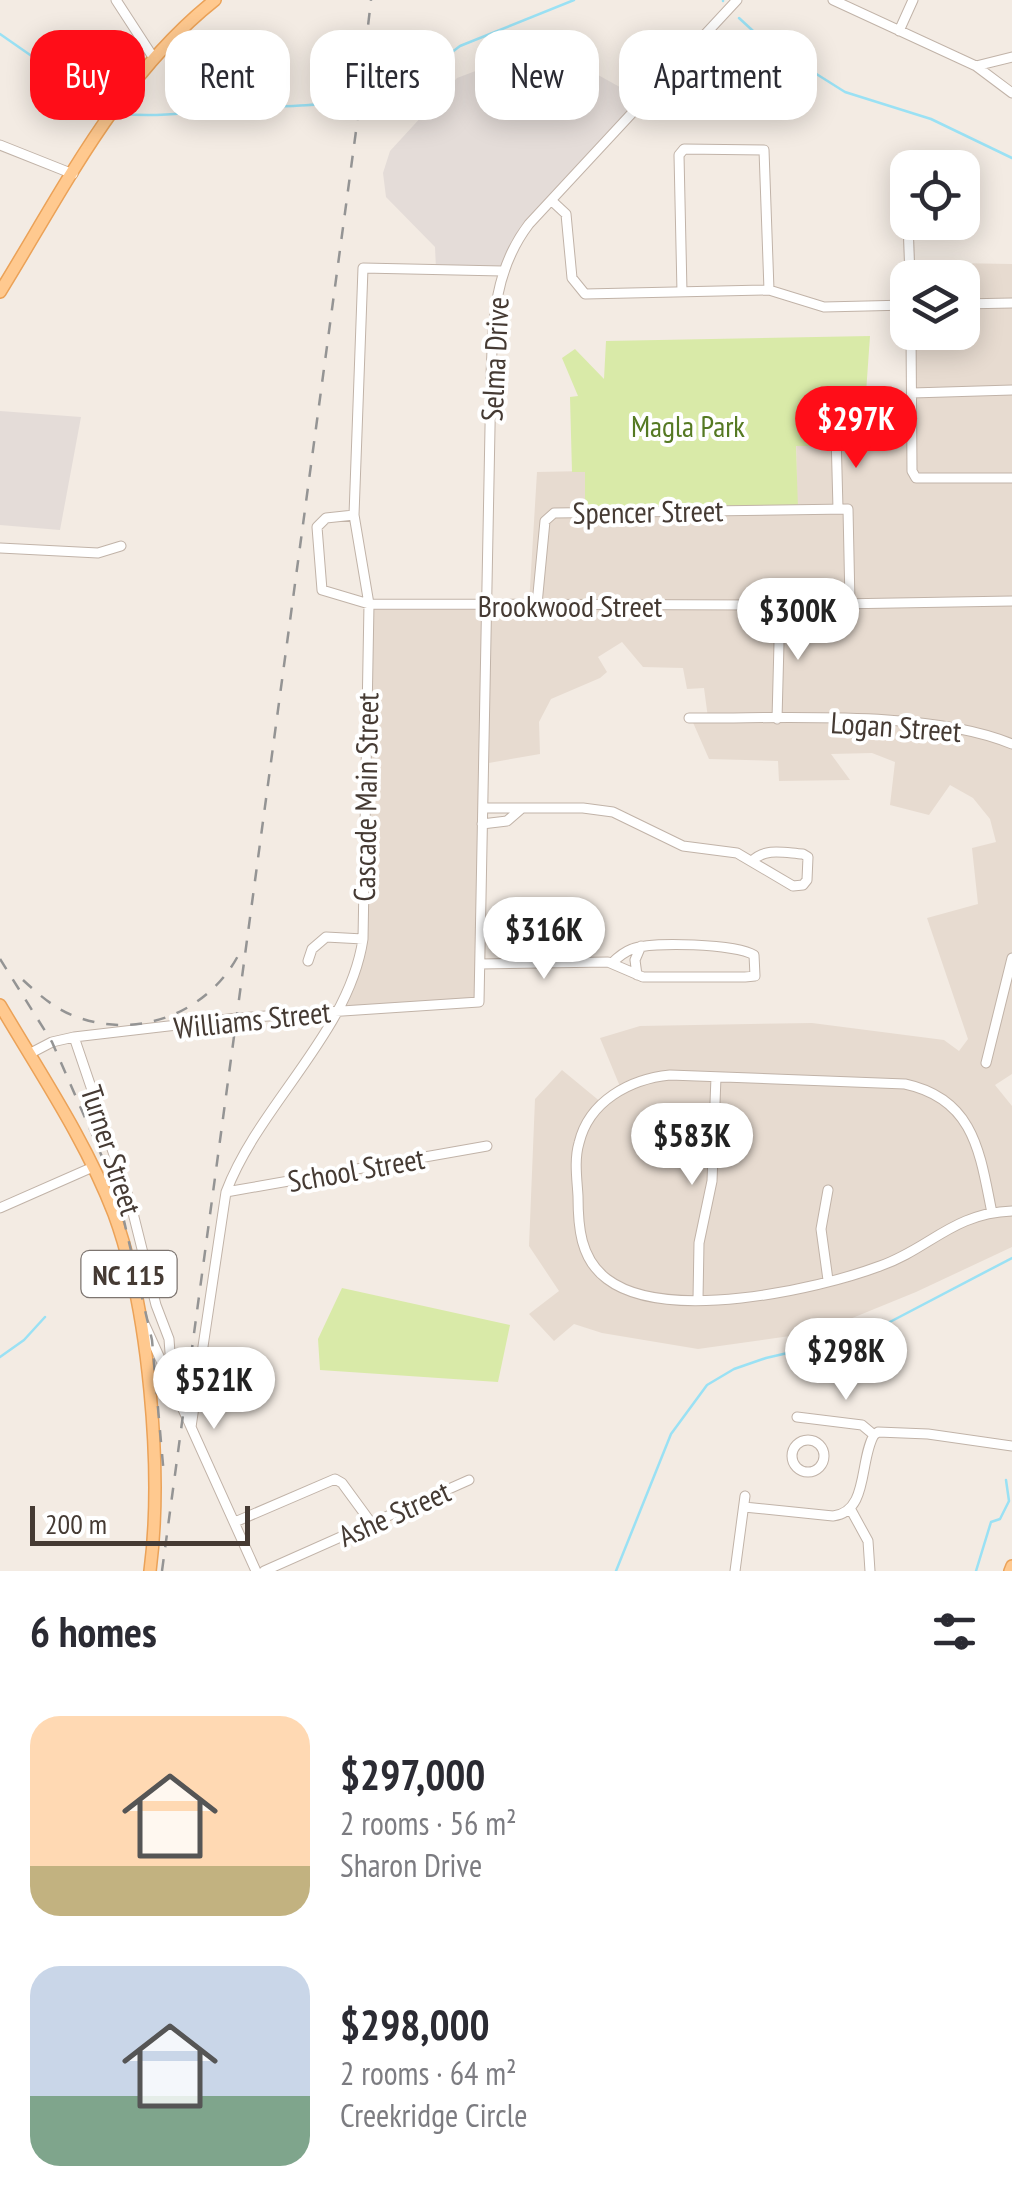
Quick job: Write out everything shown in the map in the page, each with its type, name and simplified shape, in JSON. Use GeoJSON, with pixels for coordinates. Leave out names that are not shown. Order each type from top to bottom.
{"type":"FeatureCollection","features":[{"type":"Feature","properties":{"kind":"main road"},"geometry":{"type":"LineString","coordinates":[[0,292],[121,98],[153,57],[215,0]]}},
{"type":"Feature","properties":{"kind":"main road","name":"NC 115"},"geometry":{"type":"LineString","coordinates":[[0,1006],[92,1167],[114,1216],[138,1309],[155,1472],[150,1571]]}},
{"type":"Feature","properties":{"kind":"street"},"geometry":{"type":"LineString","coordinates":[[116,0],[153,57]]}},
{"type":"Feature","properties":{"kind":"street","name":"Selma Drive"},"geometry":{"type":"LineString","coordinates":[[480,1002],[493,322],[502,271],[516,240],[738,0]]}},
{"type":"Feature","properties":{"kind":"street"},"geometry":{"type":"LineString","coordinates":[[833,0],[976,66],[1012,93]]}},
{"type":"Feature","properties":{"kind":"street"},"geometry":{"type":"LineString","coordinates":[[899,30],[913,0]]}},
{"type":"Feature","properties":{"kind":"street"},"geometry":{"type":"LineString","coordinates":[[976,66],[1012,57]]}},
{"type":"Feature","properties":{"kind":"street"},"geometry":{"type":"LineString","coordinates":[[0,145],[72,174]]}},
{"type":"Feature","properties":{"kind":"street"},"geometry":{"type":"LineString","coordinates":[[682,292],[679,155],[684,149],[764,150],[769,290]]}},
{"type":"Feature","properties":{"kind":"street"},"geometry":{"type":"LineString","coordinates":[[552,200],[566,214],[569,224],[572,278],[578,290],[592,294],[769,290],[824,307],[890,305]]}},
{"type":"Feature","properties":{"kind":"street","name":"Cascade Main Street"},"geometry":{"type":"LineString","coordinates":[[191,1427],[226,1192],[238,1160],[255,1132],[338,1010],[352,984],[363,938],[369,604],[354,515],[363,268],[502,271]]}},
{"type":"Feature","properties":{"kind":"street"},"geometry":{"type":"LineString","coordinates":[[980,304],[1012,303]]}},
{"type":"Feature","properties":{"kind":"street"},"geometry":{"type":"LineString","coordinates":[[911,350],[912,471],[916,478],[1012,478]]}},
{"type":"Feature","properties":{"kind":"street"},"geometry":{"type":"LineString","coordinates":[[912,393],[1012,390]]}},
{"type":"Feature","properties":{"kind":"street"},"geometry":{"type":"LineString","coordinates":[[836,434],[838,509],[848,509],[850,603]]}},
{"type":"Feature","properties":{"kind":"street","name":"Spencer Street"},"geometry":{"type":"LineString","coordinates":[[538,604],[545,521],[554,513],[838,509]]}},
{"type":"Feature","properties":{"kind":"street","name":"Brookwood Street"},"geometry":{"type":"LineString","coordinates":[[354,515],[326,518],[317,527],[322,590],[369,604],[780,605],[1012,600]]}},
{"type":"Feature","properties":{"kind":"street"},"geometry":{"type":"LineString","coordinates":[[0,548],[98,553],[121,546]]}},
{"type":"Feature","properties":{"kind":"street"},"geometry":{"type":"LineString","coordinates":[[778,719],[780,605]]}},
{"type":"Feature","properties":{"kind":"street","name":"Logan Street"},"geometry":{"type":"LineString","coordinates":[[689,718],[868,720],[974,731],[1012,744]]}},
{"type":"Feature","properties":{"kind":"street"},"geometry":{"type":"LineString","coordinates":[[483,808],[583,808],[613,812],[670,841],[737,853],[793,886],[803,885],[807,880],[808,857],[803,854],[769,852],[752,861]]}},
{"type":"Feature","properties":{"kind":"street"},"geometry":{"type":"LineString","coordinates":[[482,824],[507,821],[522,808]]}},
{"type":"Feature","properties":{"kind":"street"},"geometry":{"type":"LineString","coordinates":[[308,962],[312,949],[326,937],[363,938]]}},
{"type":"Feature","properties":{"kind":"street"},"geometry":{"type":"LineString","coordinates":[[480,964],[612,963],[643,977],[745,978],[755,976],[757,971],[756,958],[746,950],[641,946],[624,952],[612,963]]}},
{"type":"Feature","properties":{"kind":"street"},"geometry":{"type":"LineString","coordinates":[[637,974],[634,964],[641,946]]}},
{"type":"Feature","properties":{"kind":"street"},"geometry":{"type":"LineString","coordinates":[[986,1064],[1012,958]]}},
{"type":"Feature","properties":{"kind":"street","name":"Williams Street"},"geometry":{"type":"LineString","coordinates":[[29,1054],[52,1042],[74,1037],[338,1010],[480,1002]]}},
{"type":"Feature","properties":{"kind":"street","name":"Turner Street"},"geometry":{"type":"LineString","coordinates":[[74,1037],[131,1205],[169,1339],[172,1380]]}},
{"type":"Feature","properties":{"kind":"street"},"geometry":{"type":"LineString","coordinates":[[992,1213],[978,1143],[968,1124],[936,1095],[905,1084],[670,1074],[645,1077],[602,1103],[589,1119],[577,1151],[578,1224],[584,1249],[606,1279],[653,1298],[750,1298],[828,1280],[880,1266],[946,1228],[992,1213],[1012,1211]]}},
{"type":"Feature","properties":{"kind":"street"},"geometry":{"type":"LineString","coordinates":[[698,1299],[699,1243],[712,1181],[716,1077]]}},
{"type":"Feature","properties":{"kind":"street","name":"School Street"},"geometry":{"type":"LineString","coordinates":[[226,1192],[487,1146]]}},
{"type":"Feature","properties":{"kind":"street"},"geometry":{"type":"LineString","coordinates":[[0,1208],[92,1167]]}},
{"type":"Feature","properties":{"kind":"street"},"geometry":{"type":"LineString","coordinates":[[828,1190],[821,1230],[828,1280]]}},
{"type":"Feature","properties":{"kind":"street"},"geometry":{"type":"LineString","coordinates":[[138,1309],[256,1571]]}},
{"type":"Feature","properties":{"kind":"street"},"geometry":{"type":"LineString","coordinates":[[797,1417],[862,1425],[874,1434]]}},
{"type":"Feature","properties":{"kind":"street"},"geometry":{"type":"LineString","coordinates":[[810,1440],[812,1419]]}},
{"type":"Feature","properties":{"kind":"street"},"geometry":{"type":"LineString","coordinates":[[874,1434],[891,1430],[1012,1446]]}},
{"type":"Feature","properties":{"kind":"street"},"geometry":{"type":"LineString","coordinates":[[735,1571],[744,1501],[833,1516],[851,1510],[874,1434]]}},
{"type":"Feature","properties":{"kind":"street"},"geometry":{"type":"LineString","coordinates":[[235,1522],[335,1479],[372,1524]]}},
{"type":"Feature","properties":{"kind":"street","name":"Ashe Street"},"geometry":{"type":"LineString","coordinates":[[264,1571],[469,1480]]}},
{"type":"Feature","properties":{"kind":"street"},"geometry":{"type":"LineString","coordinates":[[851,1510],[868,1541],[870,1571]]}},
{"type":"Feature","properties":{"kind":"shaded area"},"geometry":{"type":"Polygon","coordinates":[[[475,71],[475,120],[599,120],[599,75],[619,87],[619,120],[627,120],[529,224],[502,271],[436,269],[435,247],[386,197],[383,173],[390,151],[418,120],[455,120],[457,78],[475,71]]]}},
{"type":"Feature","properties":{"kind":"shaded area"},"geometry":{"type":"Polygon","coordinates":[[[980,263],[1012,264],[1012,1074],[995,1085],[1012,1106],[1012,1247],[818,1332],[698,1349],[602,1333],[574,1324],[554,1341],[529,1314],[559,1291],[529,1246],[535,1099],[562,1070],[602,1103],[621,1089],[600,1038],[640,1026],[812,1023],[944,1040],[959,1051],[968,1039],[927,918],[978,904],[972,848],[996,842],[990,819],[973,798],[950,785],[929,815],[890,805],[895,762],[872,753],[831,754],[850,780],[779,781],[778,761],[709,759],[691,718],[708,718],[704,688],[687,689],[683,668],[643,667],[622,642],[598,657],[607,672],[600,678],[551,699],[539,722],[540,754],[483,764],[479,1002],[338,1010],[359,965],[369,604],[529,604],[537,472],[585,471],[585,511],[797,509],[796,431],[912,424],[911,350],[980,350],[980,263]]]}},
{"type":"Feature","properties":{"kind":"shaded area"},"geometry":{"type":"Polygon","coordinates":[[[0,411],[81,417],[60,530],[0,525],[0,411]]]}},
{"type":"Feature","properties":{"kind":"green space","name":"Magla Park"},"geometry":{"type":"Polygon","coordinates":[[[870,336],[868,440],[796,446],[798,509],[585,512],[585,472],[572,472],[570,397],[578,396],[562,358],[575,349],[604,379],[606,341],[870,336]]]}},
{"type":"Feature","properties":{"kind":"green space"},"geometry":{"type":"Polygon","coordinates":[[[342,1288],[510,1325],[498,1382],[320,1370],[318,1339],[342,1288]]]}},
{"type":"Feature","properties":{"kind":"waterway"},"geometry":{"type":"LineString","coordinates":[[455,50],[574,0]]}},
{"type":"Feature","properties":{"kind":"waterway"},"geometry":{"type":"LineString","coordinates":[[739,18],[764,41],[845,92],[931,119],[1012,158]]}},
{"type":"Feature","properties":{"kind":"waterway"},"geometry":{"type":"LineString","coordinates":[[0,34],[30,55]]}},
{"type":"Feature","properties":{"kind":"waterway"},"geometry":{"type":"LineString","coordinates":[[145,115],[310,105]]}},
{"type":"Feature","properties":{"kind":"waterway"},"geometry":{"type":"LineString","coordinates":[[616,1571],[671,1434],[707,1385],[734,1369],[766,1358],[865,1335],[1012,1258]]}},
{"type":"Feature","properties":{"kind":"waterway"},"geometry":{"type":"LineString","coordinates":[[0,1357],[24,1340],[45,1317]]}},
{"type":"Feature","properties":{"kind":"waterway"},"geometry":{"type":"LineString","coordinates":[[976,1571],[991,1522],[1000,1519],[1009,1501],[1006,1480]]}},
{"type":"Feature","properties":{"kind":"railway"},"geometry":{"type":"LineString","coordinates":[[162,1571],[371,0]]}},
{"type":"Feature","properties":{"kind":"railway"},"geometry":{"type":"LineString","coordinates":[[23,980],[53,1005],[74,1016],[99,1023],[147,1023],[170,1016],[211,991],[240,952]]}},
{"type":"Feature","properties":{"kind":"railway"},"geometry":{"type":"LineString","coordinates":[[0,959],[52,1042],[117,1191],[152,1340],[164,1476]]}}]}
